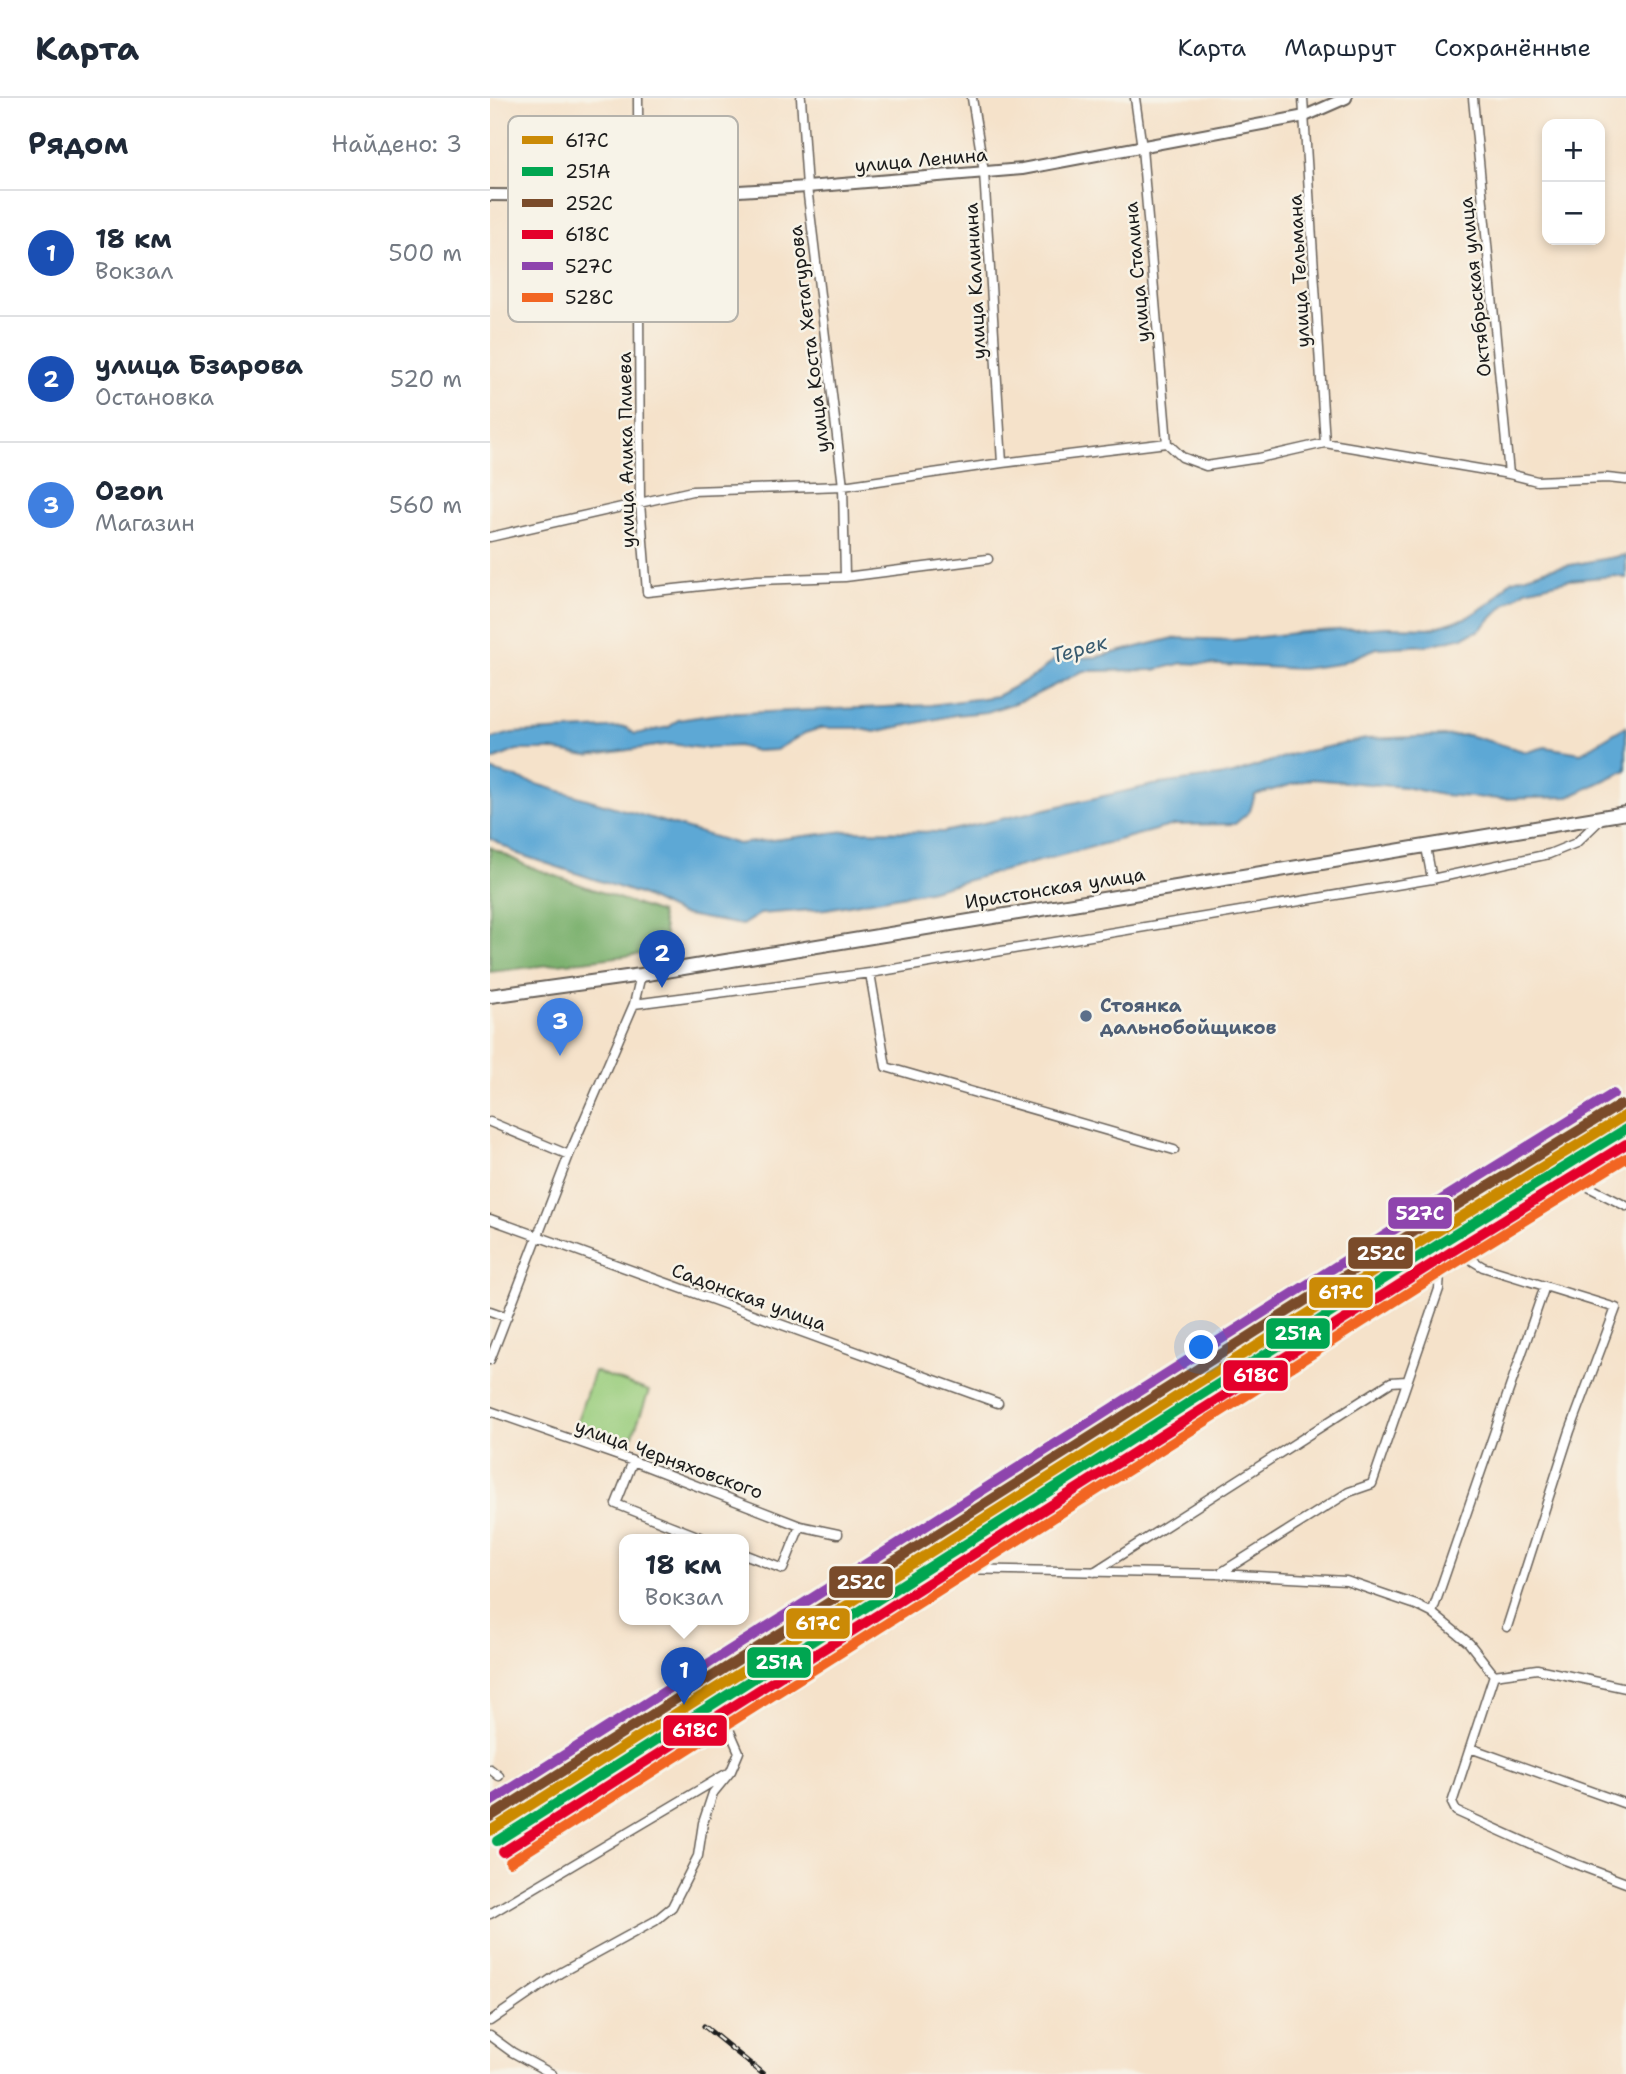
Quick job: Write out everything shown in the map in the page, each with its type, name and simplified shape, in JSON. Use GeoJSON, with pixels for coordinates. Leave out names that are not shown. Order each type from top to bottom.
{"type":"FeatureCollection","features":[{"type":"Feature","properties":{"kind":"main road","name":"Иристонская улица"},"geometry":{"type":"LineString","coordinates":[[490,996],[641,975],[1626,813]]}},
{"type":"Feature","properties":{"kind":"street","name":"улица Алика Плиева"},"geometry":{"type":"LineString","coordinates":[[638,98],[638,116]]}},
{"type":"Feature","properties":{"kind":"street","name":"улица Коста Хетагурова"},"geometry":{"type":"LineString","coordinates":[[801,98],[807,187],[843,486],[845,577]]}},
{"type":"Feature","properties":{"kind":"street","name":"улица Калинина"},"geometry":{"type":"LineString","coordinates":[[972,98],[984,172],[1002,463]]}},
{"type":"Feature","properties":{"kind":"street","name":"улица Сталина"},"geometry":{"type":"LineString","coordinates":[[1135,98],[1142,148],[1167,443]]}},
{"type":"Feature","properties":{"kind":"street","name":"улица Тельмана"},"geometry":{"type":"LineString","coordinates":[[1303,98],[1325,443]]}},
{"type":"Feature","properties":{"kind":"street","name":"улица Ленина"},"geometry":{"type":"LineString","coordinates":[[738,191],[1022,169],[1306,116],[1346,98]]}},
{"type":"Feature","properties":{"kind":"street","name":"Октябрьская улица"},"geometry":{"type":"LineString","coordinates":[[1473,98],[1510,474]]}},
{"type":"Feature","properties":{"kind":"street","name":"улица Ленина"},"geometry":{"type":"LineString","coordinates":[[490,195],[508,195]]}},
{"type":"Feature","properties":{"kind":"street","name":"улица Алика Плиева"},"geometry":{"type":"LineString","coordinates":[[640,322],[640,503],[647,592],[757,580],[845,577]]}},
{"type":"Feature","properties":{"kind":"street"},"geometry":{"type":"LineString","coordinates":[[490,537],[692,491],[843,486],[1167,443],[1182,457],[1206,466],[1259,458],[1325,443],[1510,474],[1537,481],[1607,478],[1626,480]]}},
{"type":"Feature","properties":{"kind":"street"},"geometry":{"type":"LineString","coordinates":[[845,577],[988,559]]}},
{"type":"Feature","properties":{"kind":"street"},"geometry":{"type":"LineString","coordinates":[[634,1004],[870,973],[1432,879],[1549,854],[1576,843],[1602,818]]}},
{"type":"Feature","properties":{"kind":"street"},"geometry":{"type":"LineString","coordinates":[[1426,847],[1432,879]]}},
{"type":"Feature","properties":{"kind":"street"},"geometry":{"type":"LineString","coordinates":[[870,973],[886,1067],[1174,1150]]}},
{"type":"Feature","properties":{"kind":"street"},"geometry":{"type":"LineString","coordinates":[[490,1360],[569,1155],[634,1004],[641,975]]}},
{"type":"Feature","properties":{"kind":"street"},"geometry":{"type":"LineString","coordinates":[[490,1122],[569,1155]]}},
{"type":"Feature","properties":{"kind":"street"},"geometry":{"type":"LineString","coordinates":[[953,1569],[981,1558],[1166,1441],[1358,1313],[1411,1273],[1468,1239],[1478,1224],[1497,1208],[1561,1173],[1623,1151]]}},
{"type":"Feature","properties":{"kind":"street"},"geometry":{"type":"LineString","coordinates":[[1561,1173],[1626,1206]]}},
{"type":"Feature","properties":{"kind":"street","name":"Садонская улица"},"geometry":{"type":"LineString","coordinates":[[490,1219],[998,1403]]}},
{"type":"Feature","properties":{"kind":"street"},"geometry":{"type":"LineString","coordinates":[[1468,1239],[1473,1261],[1483,1267],[1616,1308],[1570,1431],[1507,1627]]}},
{"type":"Feature","properties":{"kind":"street"},"geometry":{"type":"LineString","coordinates":[[1219,1574],[1349,1492],[1372,1484],[1439,1289],[1441,1255]]}},
{"type":"Feature","properties":{"kind":"street"},"geometry":{"type":"LineString","coordinates":[[1432,1614],[1545,1286]]}},
{"type":"Feature","properties":{"kind":"street"},"geometry":{"type":"LineString","coordinates":[[490,1311],[507,1317]]}},
{"type":"Feature","properties":{"kind":"street"},"geometry":{"type":"LineString","coordinates":[[1094,1572],[1391,1382],[1406,1381]]}},
{"type":"Feature","properties":{"kind":"street","name":"улица Черняховского"},"geometry":{"type":"LineString","coordinates":[[490,1411],[633,1461],[800,1525],[838,1534]]}},
{"type":"Feature","properties":{"kind":"street"},"geometry":{"type":"LineString","coordinates":[[633,1461],[616,1504],[692,1534]]}},
{"type":"Feature","properties":{"kind":"street"},"geometry":{"type":"LineString","coordinates":[[749,1555],[783,1569],[800,1525]]}},
{"type":"Feature","properties":{"kind":"street"},"geometry":{"type":"LineString","coordinates":[[490,2021],[560,1973],[655,1921],[672,1907],[698,1856],[703,1823],[713,1793],[731,1771],[738,1752],[718,1704],[929,1573],[953,1569],[1219,1574],[1346,1581],[1416,1605],[1432,1614],[1469,1643],[1494,1675]]}},
{"type":"Feature","properties":{"kind":"street"},"geometry":{"type":"LineString","coordinates":[[1494,1675],[1537,1669],[1626,1688]]}},
{"type":"Feature","properties":{"kind":"street"},"geometry":{"type":"LineString","coordinates":[[1494,1675],[1452,1803],[1456,1811],[1564,1860],[1626,1883]]}},
{"type":"Feature","properties":{"kind":"street"},"geometry":{"type":"LineString","coordinates":[[1470,1748],[1626,1804]]}},
{"type":"Feature","properties":{"kind":"street"},"geometry":{"type":"LineString","coordinates":[[490,1769],[499,1776]]}},
{"type":"Feature","properties":{"kind":"street"},"geometry":{"type":"LineString","coordinates":[[490,1914],[731,1771]]}},
{"type":"Feature","properties":{"kind":"street"},"geometry":{"type":"LineString","coordinates":[[490,2036],[512,2052],[552,2074]]}},
{"type":"Feature","properties":{"kind":"green space"},"geometry":{"type":"Polygon","coordinates":[[[490,847],[525,865],[660,913],[669,951],[490,972],[490,847]]]}},
{"type":"Feature","properties":{"kind":"green space"},"geometry":{"type":"Polygon","coordinates":[[[594,1371],[649,1391],[630,1443],[576,1424],[594,1371]]]}},
{"type":"Feature","properties":{"kind":"water"},"geometry":{"type":"Polygon","coordinates":[[[1626,555],[1626,578],[1615,576],[1569,580],[1526,590],[1505,605],[1480,630],[1463,637],[1429,645],[1377,648],[1338,664],[1301,669],[1183,663],[1155,670],[1083,671],[1027,699],[987,712],[955,715],[875,732],[856,728],[821,728],[805,733],[776,750],[756,751],[738,746],[701,748],[670,744],[587,756],[552,750],[517,750],[490,761],[490,739],[512,733],[625,727],[635,734],[669,727],[678,720],[717,714],[931,705],[997,696],[1036,675],[1055,659],[1097,657],[1174,638],[1233,640],[1387,627],[1434,628],[1468,617],[1493,601],[1510,581],[1548,569],[1626,555]]]}},
{"type":"Feature","properties":{"kind":"water"},"geometry":{"type":"Polygon","coordinates":[[[1626,726],[1626,770],[1569,797],[1500,799],[1442,795],[1404,787],[1311,779],[1255,795],[1250,811],[1235,824],[1174,825],[928,891],[826,909],[760,914],[742,925],[680,914],[639,894],[518,854],[490,838],[490,770],[738,844],[846,831],[943,832],[1153,785],[1233,774],[1293,754],[1366,739],[1468,735],[1527,752],[1545,747],[1581,753],[1626,726]]]}},
{"type":"Feature","properties":{"kind":"railway"},"geometry":{"type":"LineString","coordinates":[[704,2026],[763,2074]]}},
{"type":"Feature","properties":{"kind":"transit line","name":"527С"},"geometry":{"type":"LineString","coordinates":[[490,1802],[1425,1210],[1613,1094]]}},
{"type":"Feature","properties":{"kind":"transit line","name":"252С"},"geometry":{"type":"LineString","coordinates":[[490,1817],[1431,1221],[1620,1105]]}},
{"type":"Feature","properties":{"kind":"transit line","name":"617C"},"geometry":{"type":"LineString","coordinates":[[490,1831],[1438,1231],[1626,1115]]}},
{"type":"Feature","properties":{"kind":"transit line","name":"251А"},"geometry":{"type":"LineString","coordinates":[[497,1841],[1444,1241],[1626,1129]]}},
{"type":"Feature","properties":{"kind":"transit line","name":"618С"},"geometry":{"type":"LineString","coordinates":[[503,1852],[1626,1144]]}},
{"type":"Feature","properties":{"kind":"transit line","name":"528С"},"geometry":{"type":"LineString","coordinates":[[510,1862],[1457,1262],[1626,1158]]}},
{"type":"Feature","properties":{"kind":"place","name":"улица Бзарова"},"geometry":{"type":"Point","coordinates":[662,988]}},
{"type":"Feature","properties":{"kind":"place","name":"Стоянка дальнобойщиков"},"geometry":{"type":"Point","coordinates":[1086,1016]}},
{"type":"Feature","properties":{"kind":"place","name":"Ozon"},"geometry":{"type":"Point","coordinates":[560,1056]}},
{"type":"Feature","properties":{"kind":"place","name":"18 км"},"geometry":{"type":"Point","coordinates":[684,1705]}},
{"type":"Feature","properties":{"kind":"water label","name":"Терек"},"geometry":{"type":"Point","coordinates":[1079,649]}}]}
